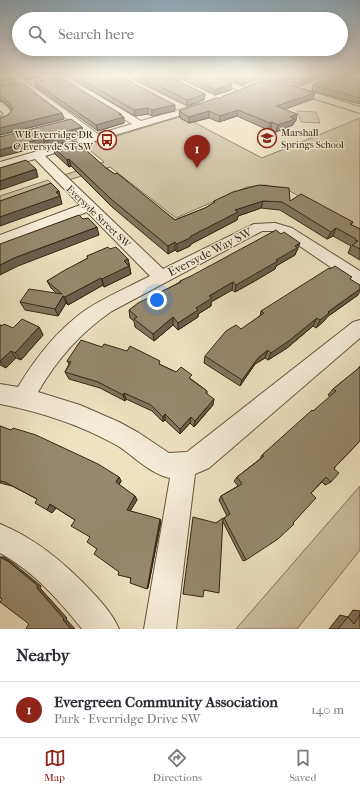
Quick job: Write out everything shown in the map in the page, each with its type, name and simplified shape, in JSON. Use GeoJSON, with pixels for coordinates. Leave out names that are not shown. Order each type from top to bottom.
{"type":"FeatureCollection","features":[{"type":"Feature","properties":{"kind":"street"},"geometry":{"type":"LineString","coordinates":[[53,104],[98,138]]}},
{"type":"Feature","properties":{"kind":"street"},"geometry":{"type":"LineString","coordinates":[[112,104],[145,124]]}},
{"type":"Feature","properties":{"kind":"street"},"geometry":{"type":"LineString","coordinates":[[0,166],[145,124],[205,104]]}},
{"type":"Feature","properties":{"kind":"street"},"geometry":{"type":"LineString","coordinates":[[342,104],[360,110]]}},
{"type":"Feature","properties":{"kind":"street"},"geometry":{"type":"LineString","coordinates":[[0,105],[9,114],[6,118],[0,120]]}},
{"type":"Feature","properties":{"kind":"street"},"geometry":{"type":"LineString","coordinates":[[175,106],[186,111]]}},
{"type":"Feature","properties":{"kind":"street"},"geometry":{"type":"LineString","coordinates":[[59,124],[74,121]]}},
{"type":"Feature","properties":{"kind":"street","name":"Eversyde Street SW"},"geometry":{"type":"LineString","coordinates":[[37,156],[161,277]]}},
{"type":"Feature","properties":{"kind":"street"},"geometry":{"type":"LineString","coordinates":[[0,240],[89,206]]}},
{"type":"Feature","properties":{"kind":"street","name":"Eversyde Way SW"},"geometry":{"type":"LineString","coordinates":[[23,398],[50,355],[74,330],[98,311],[255,229],[268,226],[287,231],[360,278]]}},
{"type":"Feature","properties":{"kind":"street"},"geometry":{"type":"LineString","coordinates":[[0,394],[23,398],[88,418],[127,439],[164,464],[170,466],[190,465],[200,459],[360,327]]}},
{"type":"Feature","properties":{"kind":"street"},"geometry":{"type":"LineString","coordinates":[[160,629],[184,465]]}},
{"type":"Feature","properties":{"kind":"street"},"geometry":{"type":"LineString","coordinates":[[0,538],[30,555],[58,578],[103,629]]}},
{"type":"Feature","properties":{"kind":"shaded area"},"geometry":{"type":"Polygon","coordinates":[[[297,111],[316,112],[320,123],[301,122],[297,111]]]}},
{"type":"Feature","properties":{"kind":"shaded area"},"geometry":{"type":"Polygon","coordinates":[[[182,116],[262,158],[360,118],[360,230],[288,190],[265,185],[247,187],[176,218],[110,167],[69,180],[64,175],[104,162],[85,146],[182,116]]]}},
{"type":"Feature","properties":{"kind":"shaded area"},"geometry":{"type":"Polygon","coordinates":[[[48,180],[54,186],[0,204],[0,196],[48,180]]]}},
{"type":"Feature","properties":{"kind":"shaded area"},"geometry":{"type":"Polygon","coordinates":[[[360,486],[360,550],[297,629],[236,629],[360,486]]]}},
{"type":"Feature","properties":{"kind":"building"},"geometry":{"type":"Polygon","coordinates":[[[10,104],[50,104],[62,113],[0,128],[0,118],[8,115],[13,108],[10,104]]]}},
{"type":"Feature","properties":{"kind":"building"},"geometry":{"type":"Polygon","coordinates":[[[66,104],[105,104],[124,117],[96,125],[66,104]]]}},
{"type":"Feature","properties":{"kind":"building"},"geometry":{"type":"Polygon","coordinates":[[[124,104],[175,105],[152,110],[148,108],[134,110],[124,104]]]}},
{"type":"Feature","properties":{"kind":"building"},"geometry":{"type":"Polygon","coordinates":[[[198,104],[281,104],[276,106],[297,114],[290,117],[295,119],[278,125],[238,110],[220,116],[209,111],[189,117],[179,111],[198,104]]]}},
{"type":"Feature","properties":{"kind":"building"},"geometry":{"type":"Polygon","coordinates":[[[71,119],[82,127],[65,132],[68,135],[46,141],[43,138],[0,150],[0,137],[71,119]]]}},
{"type":"Feature","properties":{"kind":"building"},"geometry":{"type":"Polygon","coordinates":[[[76,141],[106,168],[115,174],[117,173],[175,220],[205,208],[215,202],[214,201],[233,192],[259,185],[289,188],[290,201],[301,194],[353,222],[350,224],[360,229],[360,249],[352,245],[358,241],[355,240],[356,239],[336,228],[331,232],[282,202],[263,201],[235,210],[238,212],[191,236],[190,238],[177,244],[175,242],[168,246],[111,199],[69,159],[67,160],[53,147],[76,141]]]}},
{"type":"Feature","properties":{"kind":"building"},"geometry":{"type":"Polygon","coordinates":[[[26,160],[36,169],[0,181],[0,168],[26,160]]]}},
{"type":"Feature","properties":{"kind":"building"},"geometry":{"type":"Polygon","coordinates":[[[51,183],[59,191],[56,192],[60,196],[0,217],[0,201],[51,183]]]}},
{"type":"Feature","properties":{"kind":"building"},"geometry":{"type":"Polygon","coordinates":[[[79,215],[83,219],[88,218],[97,227],[14,258],[0,265],[0,244],[79,215]]]}},
{"type":"Feature","properties":{"kind":"building"},"geometry":{"type":"Polygon","coordinates":[[[276,230],[281,234],[284,232],[300,243],[295,246],[297,248],[276,260],[278,261],[236,285],[233,282],[209,296],[212,298],[196,308],[198,310],[178,323],[173,317],[153,334],[134,319],[137,317],[129,310],[138,303],[181,282],[180,281],[276,230]]]}},
{"type":"Feature","properties":{"kind":"building"},"geometry":{"type":"Polygon","coordinates":[[[108,247],[110,249],[116,247],[128,259],[124,261],[129,266],[102,279],[101,278],[65,297],[63,296],[55,309],[20,302],[29,289],[62,294],[47,281],[88,258],[87,256],[108,247]]]}},
{"type":"Feature","properties":{"kind":"building"},"geometry":{"type":"Polygon","coordinates":[[[335,266],[352,277],[350,279],[360,285],[360,289],[328,312],[329,313],[320,320],[317,318],[271,353],[268,350],[258,358],[242,380],[205,356],[226,331],[236,325],[241,329],[264,313],[261,311],[329,268],[330,269],[335,266]]]}},
{"type":"Feature","properties":{"kind":"building"},"geometry":{"type":"Polygon","coordinates":[[[22,319],[39,327],[15,353],[11,351],[0,361],[0,325],[2,326],[4,324],[13,328],[22,319]]]}},
{"type":"Feature","properties":{"kind":"building"},"geometry":{"type":"Polygon","coordinates":[[[81,340],[102,347],[104,344],[127,351],[130,346],[160,361],[159,364],[176,372],[181,367],[192,375],[189,378],[207,391],[206,393],[214,399],[195,421],[191,417],[180,429],[165,414],[163,417],[151,405],[124,393],[123,395],[98,382],[65,372],[71,362],[67,361],[81,340]]]}},
{"type":"Feature","properties":{"kind":"building"},"geometry":{"type":"Polygon","coordinates":[[[360,367],[360,441],[335,467],[334,469],[339,473],[331,482],[326,477],[311,493],[316,498],[293,523],[294,524],[278,539],[246,560],[224,518],[230,514],[221,496],[242,484],[237,477],[264,456],[262,455],[312,410],[313,411],[336,391],[333,389],[360,367]]]}},
{"type":"Feature","properties":{"kind":"building"},"geometry":{"type":"Polygon","coordinates":[[[0,426],[11,430],[13,428],[36,435],[98,464],[119,477],[116,482],[135,496],[127,510],[160,519],[147,589],[130,583],[131,578],[118,575],[119,572],[94,554],[97,549],[87,542],[90,537],[71,526],[75,520],[50,504],[47,510],[35,503],[37,499],[5,482],[0,481],[0,426]]]}},
{"type":"Feature","properties":{"kind":"building"},"geometry":{"type":"Polygon","coordinates":[[[193,517],[216,523],[223,518],[219,593],[204,590],[203,597],[183,594],[193,517]]]}},
{"type":"Feature","properties":{"kind":"building"},"geometry":{"type":"Polygon","coordinates":[[[0,557],[9,562],[38,586],[37,588],[71,629],[27,629],[26,628],[29,624],[0,602],[2,599],[0,598],[0,557]]]}},
{"type":"Feature","properties":{"kind":"building"},"geometry":{"type":"Polygon","coordinates":[[[360,615],[360,629],[338,629],[348,617],[354,624],[360,615]]]}},
{"type":"Feature","properties":{"kind":"place","name":"Marshall Springs School"},"geometry":{"type":"Point","coordinates":[267,138]}},
{"type":"Feature","properties":{"kind":"place","name":"WB Everridge DR @ Eversyde ST SW"},"geometry":{"type":"Point","coordinates":[107,140]}},
{"type":"Feature","properties":{"kind":"place","name":"Evergreen Community Association"},"geometry":{"type":"Point","coordinates":[197,168]}}]}
